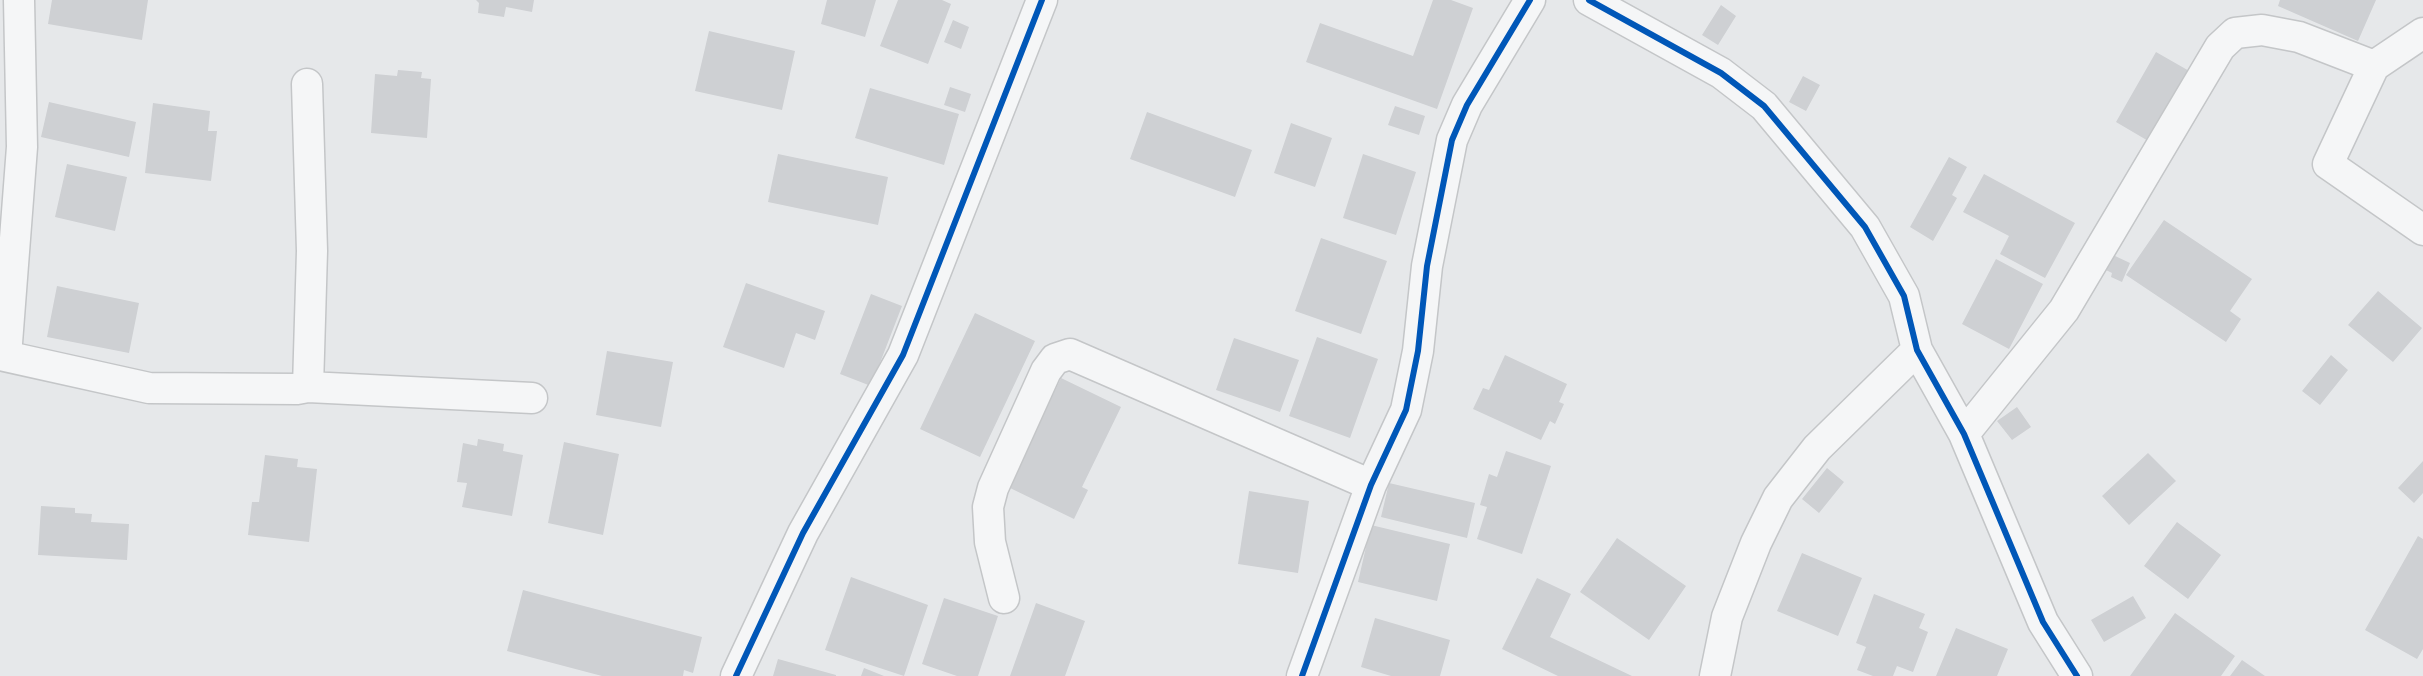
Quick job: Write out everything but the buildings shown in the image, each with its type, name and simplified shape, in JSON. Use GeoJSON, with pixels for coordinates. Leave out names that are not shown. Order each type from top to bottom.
{"type":"FeatureCollection","features":[{"type":"Feature","properties":{"kind":"street"},"geometry":{"type":"LineString","coordinates":[[19,0],[22,147],[3,356],[149,388],[297,389],[308,387],[532,398]]}},
{"type":"Feature","properties":{"kind":"street"},"geometry":{"type":"LineString","coordinates":[[736,676],[803,533],[903,355],[1042,0]]}},
{"type":"Feature","properties":{"kind":"street"},"geometry":{"type":"LineString","coordinates":[[1302,676],[1371,485],[1406,410],[1418,351],[1427,266],[1452,141],[1467,105],[1530,0]]}},
{"type":"Feature","properties":{"kind":"street"},"geometry":{"type":"LineString","coordinates":[[1589,0],[1721,73],[1764,106],[1865,227],[1904,296],[1917,350],[1964,434],[2043,622],[2077,676]]}},
{"type":"Feature","properties":{"kind":"street"},"geometry":{"type":"LineString","coordinates":[[1964,434],[2064,310],[2220,47],[2235,33],[2262,30],[2299,37],[2374,66]]}},
{"type":"Feature","properties":{"kind":"street"},"geometry":{"type":"LineString","coordinates":[[2423,33],[2374,66],[2328,164],[2423,230]]}},
{"type":"Feature","properties":{"kind":"street"},"geometry":{"type":"LineString","coordinates":[[307,84],[312,251],[308,387]]}},
{"type":"Feature","properties":{"kind":"street"},"geometry":{"type":"LineString","coordinates":[[1715,676],[1727,617],[1756,543],[1778,498],[1816,448],[1917,350]]}},
{"type":"Feature","properties":{"kind":"street"},"geometry":{"type":"LineString","coordinates":[[1004,598],[990,542],[988,507],[993,488],[1046,371],[1055,359],[1070,354],[1371,485]]}},
{"type":"Feature","properties":{"kind":"cycle path"},"geometry":{"type":"LineString","coordinates":[[736,676],[803,533],[903,355],[1042,0]]}},
{"type":"Feature","properties":{"kind":"cycle path"},"geometry":{"type":"LineString","coordinates":[[1302,676],[1371,485],[1406,410],[1418,351],[1427,266],[1452,140],[1467,105],[1530,0]]}},
{"type":"Feature","properties":{"kind":"cycle path"},"geometry":{"type":"LineString","coordinates":[[1589,0],[1721,73],[1764,106],[1865,227],[1904,296],[1917,350],[1964,434],[2043,622],[2077,676]]}}]}
